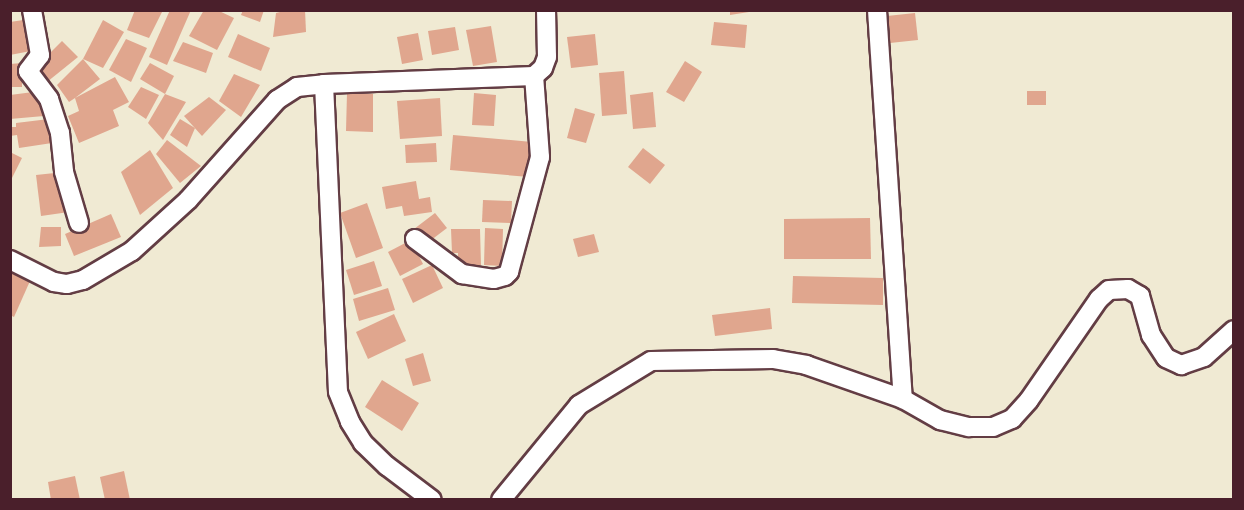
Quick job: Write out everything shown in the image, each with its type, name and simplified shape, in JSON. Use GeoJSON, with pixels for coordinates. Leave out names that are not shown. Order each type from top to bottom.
{"type":"FeatureCollection","features":[{"type":"Feature","properties":{"kind":"street"},"geometry":{"type":"LineString","coordinates":[[32,10],[40,55],[28,71],[49,99],[60,133],[64,172],[80,223]]}},
{"type":"Feature","properties":{"kind":"street"},"geometry":{"type":"LineString","coordinates":[[10,260],[54,282],[67,284],[83,280],[132,251],[188,200],[278,100],[297,87],[534,76],[543,68],[547,57],[546,10]]}},
{"type":"Feature","properties":{"kind":"street"},"geometry":{"type":"LineString","coordinates":[[877,10],[903,399]]}},
{"type":"Feature","properties":{"kind":"street"},"geometry":{"type":"LineString","coordinates":[[414,239],[462,274],[500,279],[509,272],[540,157],[534,76]]}},
{"type":"Feature","properties":{"kind":"street"},"geometry":{"type":"LineString","coordinates":[[324,84],[338,392],[350,422],[363,442],[387,466],[432,500]]}},
{"type":"Feature","properties":{"kind":"street"},"geometry":{"type":"LineString","coordinates":[[501,500],[579,405],[651,362],[773,359],[806,365],[903,399],[940,420],[969,428],[993,427],[1012,419],[1029,400],[1099,299],[1109,290],[1119,287],[1140,296],[1151,335],[1166,358],[1181,365],[1204,357],[1233,330]]}},
{"type":"Feature","properties":{"kind":"building"},"geometry":{"type":"Polygon","coordinates":[[[135,10],[162,12],[149,38],[127,30],[135,10]]]}},
{"type":"Feature","properties":{"kind":"building"},"geometry":{"type":"Polygon","coordinates":[[[170,10],[191,10],[167,65],[149,57],[170,10]]]}},
{"type":"Feature","properties":{"kind":"building"},"geometry":{"type":"Polygon","coordinates":[[[204,10],[217,10],[234,18],[217,50],[189,36],[204,10]]]}},
{"type":"Feature","properties":{"kind":"building"},"geometry":{"type":"Polygon","coordinates":[[[243,10],[264,10],[260,22],[241,15],[243,10]]]}},
{"type":"Feature","properties":{"kind":"building"},"geometry":{"type":"Polygon","coordinates":[[[305,10],[306,32],[273,37],[276,13],[305,10]]]}},
{"type":"Feature","properties":{"kind":"building"},"geometry":{"type":"Polygon","coordinates":[[[730,10],[749,10],[749,12],[730,15],[730,10]]]}},
{"type":"Feature","properties":{"kind":"building"},"geometry":{"type":"Polygon","coordinates":[[[915,13],[918,40],[890,43],[887,16],[915,13]]]}},
{"type":"Feature","properties":{"kind":"building"},"geometry":{"type":"Polygon","coordinates":[[[30,19],[36,50],[10,55],[10,22],[30,19]]]}},
{"type":"Feature","properties":{"kind":"building"},"geometry":{"type":"Polygon","coordinates":[[[103,20],[124,32],[103,68],[83,59],[103,20]]]}},
{"type":"Feature","properties":{"kind":"building"},"geometry":{"type":"Polygon","coordinates":[[[714,22],[747,25],[745,48],[711,45],[714,22]]]}},
{"type":"Feature","properties":{"kind":"building"},"geometry":{"type":"Polygon","coordinates":[[[491,26],[497,62],[473,66],[466,30],[491,26]]]}},
{"type":"Feature","properties":{"kind":"building"},"geometry":{"type":"Polygon","coordinates":[[[455,27],[459,50],[432,55],[428,31],[455,27]]]}},
{"type":"Feature","properties":{"kind":"building"},"geometry":{"type":"Polygon","coordinates":[[[418,33],[423,60],[402,64],[397,37],[418,33]]]}},
{"type":"Feature","properties":{"kind":"building"},"geometry":{"type":"Polygon","coordinates":[[[238,34],[270,48],[261,71],[228,57],[238,34]]]}},
{"type":"Feature","properties":{"kind":"building"},"geometry":{"type":"Polygon","coordinates":[[[595,34],[598,65],[571,68],[567,37],[595,34]]]}},
{"type":"Feature","properties":{"kind":"building"},"geometry":{"type":"Polygon","coordinates":[[[126,39],[147,48],[131,82],[109,70],[126,39]]]}},
{"type":"Feature","properties":{"kind":"building"},"geometry":{"type":"Polygon","coordinates":[[[62,41],[78,57],[47,82],[36,67],[62,41]]]}},
{"type":"Feature","properties":{"kind":"building"},"geometry":{"type":"Polygon","coordinates":[[[183,42],[213,53],[206,73],[173,61],[183,42]]]}},
{"type":"Feature","properties":{"kind":"building"},"geometry":{"type":"Polygon","coordinates":[[[83,59],[100,79],[69,102],[57,85],[83,59]]]}},
{"type":"Feature","properties":{"kind":"building"},"geometry":{"type":"Polygon","coordinates":[[[685,61],[702,72],[684,102],[666,92],[685,61]]]}},
{"type":"Feature","properties":{"kind":"building"},"geometry":{"type":"Polygon","coordinates":[[[22,63],[22,87],[10,87],[10,64],[22,63]]]}},
{"type":"Feature","properties":{"kind":"building"},"geometry":{"type":"Polygon","coordinates":[[[150,63],[174,76],[165,94],[140,79],[150,63]]]}},
{"type":"Feature","properties":{"kind":"building"},"geometry":{"type":"Polygon","coordinates":[[[624,71],[627,114],[602,116],[599,73],[624,71]]]}},
{"type":"Feature","properties":{"kind":"building"},"geometry":{"type":"Polygon","coordinates":[[[234,74],[260,85],[241,117],[219,101],[234,74]]]}},
{"type":"Feature","properties":{"kind":"building"},"geometry":{"type":"Polygon","coordinates":[[[115,77],[129,102],[113,110],[119,126],[79,143],[68,116],[79,111],[75,98],[115,77]]]}},
{"type":"Feature","properties":{"kind":"building"},"geometry":{"type":"Polygon","coordinates":[[[141,87],[159,95],[146,119],[128,107],[141,87]]]}},
{"type":"Feature","properties":{"kind":"building"},"geometry":{"type":"Polygon","coordinates":[[[41,91],[44,116],[10,119],[10,95],[41,91]]]}},
{"type":"Feature","properties":{"kind":"building"},"geometry":{"type":"Polygon","coordinates":[[[1027,91],[1046,91],[1046,105],[1027,105],[1027,91]]]}},
{"type":"Feature","properties":{"kind":"building"},"geometry":{"type":"Polygon","coordinates":[[[653,92],[656,127],[633,129],[630,95],[653,92]]]}},
{"type":"Feature","properties":{"kind":"building"},"geometry":{"type":"Polygon","coordinates":[[[347,93],[373,94],[373,132],[346,131],[347,93]]]}},
{"type":"Feature","properties":{"kind":"building"},"geometry":{"type":"Polygon","coordinates":[[[474,93],[496,95],[494,126],[472,125],[474,93]]]}},
{"type":"Feature","properties":{"kind":"building"},"geometry":{"type":"Polygon","coordinates":[[[165,94],[186,102],[163,140],[148,123],[165,94]]]}},
{"type":"Feature","properties":{"kind":"building"},"geometry":{"type":"Polygon","coordinates":[[[209,97],[226,110],[202,136],[184,116],[209,97]]]}},
{"type":"Feature","properties":{"kind":"building"},"geometry":{"type":"Polygon","coordinates":[[[440,98],[442,136],[400,139],[397,101],[440,98]]]}},
{"type":"Feature","properties":{"kind":"building"},"geometry":{"type":"Polygon","coordinates":[[[575,108],[595,114],[586,143],[567,138],[575,108]]]}},
{"type":"Feature","properties":{"kind":"building"},"geometry":{"type":"Polygon","coordinates":[[[49,119],[52,143],[19,148],[17,135],[10,136],[10,127],[16,127],[16,123],[49,119]]]}},
{"type":"Feature","properties":{"kind":"building"},"geometry":{"type":"Polygon","coordinates":[[[180,119],[195,128],[187,147],[170,135],[180,119]]]}},
{"type":"Feature","properties":{"kind":"building"},"geometry":{"type":"Polygon","coordinates":[[[453,135],[532,142],[529,177],[450,170],[453,135]]]}},
{"type":"Feature","properties":{"kind":"building"},"geometry":{"type":"Polygon","coordinates":[[[167,140],[201,166],[180,183],[156,154],[167,140]]]}},
{"type":"Feature","properties":{"kind":"building"},"geometry":{"type":"Polygon","coordinates":[[[436,143],[437,162],[406,163],[405,145],[436,143]]]}},
{"type":"Feature","properties":{"kind":"building"},"geometry":{"type":"Polygon","coordinates":[[[643,148],[665,165],[650,184],[628,167],[643,148]]]}},
{"type":"Feature","properties":{"kind":"building"},"geometry":{"type":"Polygon","coordinates":[[[150,150],[173,188],[140,215],[121,172],[150,150]]]}},
{"type":"Feature","properties":{"kind":"building"},"geometry":{"type":"Polygon","coordinates":[[[10,152],[22,158],[10,182],[10,152]]]}},
{"type":"Feature","properties":{"kind":"building"},"geometry":{"type":"Polygon","coordinates":[[[64,172],[69,212],[41,216],[36,175],[64,172]]]}},
{"type":"Feature","properties":{"kind":"building"},"geometry":{"type":"Polygon","coordinates":[[[416,181],[419,199],[430,197],[432,212],[404,216],[402,206],[386,209],[382,187],[416,181]]]}},
{"type":"Feature","properties":{"kind":"building"},"geometry":{"type":"Polygon","coordinates":[[[483,200],[512,201],[511,223],[482,222],[483,200]]]}},
{"type":"Feature","properties":{"kind":"building"},"geometry":{"type":"Polygon","coordinates":[[[367,203],[383,248],[356,258],[340,213],[367,203]]]}},
{"type":"Feature","properties":{"kind":"building"},"geometry":{"type":"Polygon","coordinates":[[[435,213],[447,228],[426,244],[414,229],[435,213]]]}},
{"type":"Feature","properties":{"kind":"building"},"geometry":{"type":"Polygon","coordinates":[[[111,214],[121,237],[74,256],[65,234],[111,214]]]}},
{"type":"Feature","properties":{"kind":"building"},"geometry":{"type":"Polygon","coordinates":[[[870,218],[871,259],[784,259],[784,219],[870,218]]]}},
{"type":"Feature","properties":{"kind":"building"},"geometry":{"type":"Polygon","coordinates":[[[41,227],[61,227],[61,246],[39,247],[41,227]]]}},
{"type":"Feature","properties":{"kind":"building"},"geometry":{"type":"Polygon","coordinates":[[[485,228],[503,229],[502,266],[484,265],[485,228]]]}},
{"type":"Feature","properties":{"kind":"building"},"geometry":{"type":"Polygon","coordinates":[[[451,229],[480,229],[481,265],[458,265],[458,253],[452,253],[451,229]]]}},
{"type":"Feature","properties":{"kind":"building"},"geometry":{"type":"Polygon","coordinates":[[[594,234],[599,252],[578,257],[573,239],[594,234]]]}},
{"type":"Feature","properties":{"kind":"building"},"geometry":{"type":"Polygon","coordinates":[[[411,240],[423,264],[400,276],[388,252],[411,240]]]}},
{"type":"Feature","properties":{"kind":"building"},"geometry":{"type":"Polygon","coordinates":[[[374,261],[382,286],[354,295],[346,270],[374,261]]]}},
{"type":"Feature","properties":{"kind":"building"},"geometry":{"type":"Polygon","coordinates":[[[432,265],[443,288],[413,303],[402,279],[432,265]]]}},
{"type":"Feature","properties":{"kind":"building"},"geometry":{"type":"Polygon","coordinates":[[[10,272],[30,281],[14,317],[10,315],[10,272]]]}},
{"type":"Feature","properties":{"kind":"building"},"geometry":{"type":"Polygon","coordinates":[[[793,276],[883,278],[883,305],[792,303],[793,276]]]}},
{"type":"Feature","properties":{"kind":"building"},"geometry":{"type":"Polygon","coordinates":[[[388,288],[395,310],[359,321],[353,299],[388,288]]]}},
{"type":"Feature","properties":{"kind":"building"},"geometry":{"type":"Polygon","coordinates":[[[770,308],[772,329],[715,336],[712,315],[770,308]]]}},
{"type":"Feature","properties":{"kind":"building"},"geometry":{"type":"Polygon","coordinates":[[[394,314],[406,341],[368,359],[356,332],[394,314]]]}},
{"type":"Feature","properties":{"kind":"building"},"geometry":{"type":"Polygon","coordinates":[[[423,353],[431,381],[413,386],[405,359],[423,353]]]}},
{"type":"Feature","properties":{"kind":"building"},"geometry":{"type":"Polygon","coordinates":[[[382,380],[419,403],[402,431],[365,407],[382,380]]]}},
{"type":"Feature","properties":{"kind":"building"},"geometry":{"type":"Polygon","coordinates":[[[124,471],[130,500],[105,500],[100,477],[124,471]]]}},
{"type":"Feature","properties":{"kind":"building"},"geometry":{"type":"Polygon","coordinates":[[[75,476],[80,500],[51,500],[48,482],[75,476]]]}}]}
